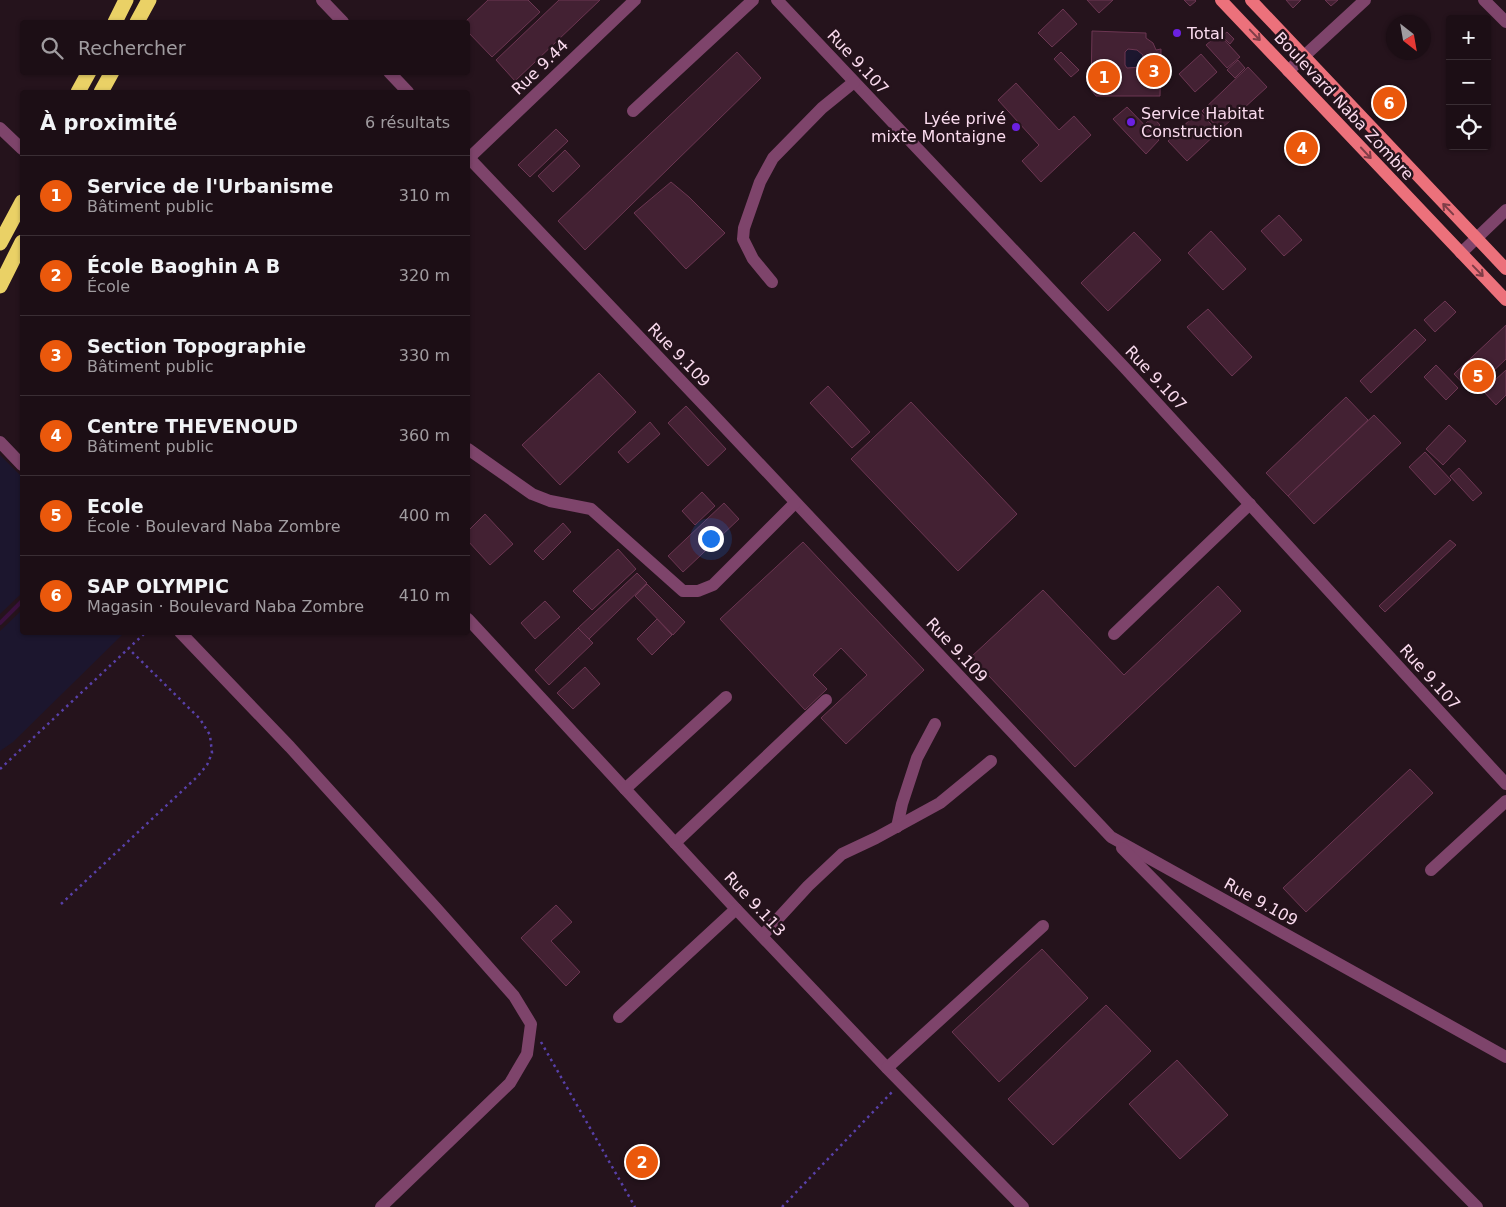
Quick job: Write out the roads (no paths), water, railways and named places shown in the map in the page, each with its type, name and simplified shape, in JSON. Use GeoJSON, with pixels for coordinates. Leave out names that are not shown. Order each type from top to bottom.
{"type":"FeatureCollection","features":[{"type":"Feature","properties":{"kind":"highway"},"geometry":{"type":"LineString","coordinates":[[138,20],[149,0]]}},
{"type":"Feature","properties":{"kind":"highway"},"geometry":{"type":"LineString","coordinates":[[116,20],[121,2]]}},
{"type":"Feature","properties":{"kind":"highway"},"geometry":{"type":"LineString","coordinates":[[79,90],[87,75]]}},
{"type":"Feature","properties":{"kind":"highway"},"geometry":{"type":"LineString","coordinates":[[102,90],[110,75]]}},
{"type":"Feature","properties":{"kind":"highway"},"geometry":{"type":"LineString","coordinates":[[0,243],[20,206]]}},
{"type":"Feature","properties":{"kind":"highway"},"geometry":{"type":"LineString","coordinates":[[0,286],[20,246]]}},
{"type":"Feature","properties":{"kind":"main road","name":"Boulevard Naba Zombre"},"geometry":{"type":"LineString","coordinates":[[1221,0],[1506,300]]}},
{"type":"Feature","properties":{"kind":"main road","name":"Boulevard Naba Zombre"},"geometry":{"type":"LineString","coordinates":[[1251,0],[1506,270]]}},
{"type":"Feature","properties":{"kind":"street"},"geometry":{"type":"LineString","coordinates":[[322,0],[341,20]]}},
{"type":"Feature","properties":{"kind":"street","name":"Rue 9.44"},"geometry":{"type":"LineString","coordinates":[[470,156],[635,0]]}},
{"type":"Feature","properties":{"kind":"street"},"geometry":{"type":"LineString","coordinates":[[633,111],[753,0]]}},
{"type":"Feature","properties":{"kind":"street","name":"Rue 9.107"},"geometry":{"type":"LineString","coordinates":[[777,0],[1063,302],[1506,784]]}},
{"type":"Feature","properties":{"kind":"street"},"geometry":{"type":"LineString","coordinates":[[1288,70],[1365,0]]}},
{"type":"Feature","properties":{"kind":"street"},"geometry":{"type":"LineString","coordinates":[[1484,0],[1506,22]]}},
{"type":"Feature","properties":{"kind":"street"},"geometry":{"type":"LineString","coordinates":[[392,75],[406,90]]}},
{"type":"Feature","properties":{"kind":"street"},"geometry":{"type":"LineString","coordinates":[[772,282],[753,259],[743,239],[744,228],[760,182],[773,158],[822,108],[854,82]]}},
{"type":"Feature","properties":{"kind":"street"},"geometry":{"type":"LineString","coordinates":[[0,128],[20,147]]}},
{"type":"Feature","properties":{"kind":"street","name":"Rue 9.109"},"geometry":{"type":"LineString","coordinates":[[470,160],[703,404],[1111,838],[1506,1057]]}},
{"type":"Feature","properties":{"kind":"street"},"geometry":{"type":"LineString","coordinates":[[1461,253],[1506,210]]}},
{"type":"Feature","properties":{"kind":"street"},"geometry":{"type":"LineString","coordinates":[[0,442],[20,463]]}},
{"type":"Feature","properties":{"kind":"street"},"geometry":{"type":"LineString","coordinates":[[470,450],[532,494],[550,501],[591,509],[683,591],[698,591],[713,585],[795,503]]}},
{"type":"Feature","properties":{"kind":"street"},"geometry":{"type":"LineString","coordinates":[[1114,634],[1250,504]]}},
{"type":"Feature","properties":{"kind":"street","name":"Rue 9.113"},"geometry":{"type":"LineString","coordinates":[[470,621],[736,909],[887,1068],[1023,1207]]}},
{"type":"Feature","properties":{"kind":"street"},"geometry":{"type":"LineString","coordinates":[[183,635],[290,747],[436,908],[514,996],[531,1024],[527,1054],[510,1083],[381,1207]]}},
{"type":"Feature","properties":{"kind":"street"},"geometry":{"type":"LineString","coordinates":[[625,788],[726,696]]}},
{"type":"Feature","properties":{"kind":"street"},"geometry":{"type":"LineString","coordinates":[[675,843],[826,700]]}},
{"type":"Feature","properties":{"kind":"street"},"geometry":{"type":"LineString","coordinates":[[896,827],[917,758],[935,724]]}},
{"type":"Feature","properties":{"kind":"street"},"geometry":{"type":"LineString","coordinates":[[762,936],[808,886],[842,854],[940,803],[991,761]]}},
{"type":"Feature","properties":{"kind":"street"},"geometry":{"type":"LineString","coordinates":[[1431,870],[1506,800]]}},
{"type":"Feature","properties":{"kind":"street"},"geometry":{"type":"LineString","coordinates":[[1111,838],[1477,1207]]}},
{"type":"Feature","properties":{"kind":"street"},"geometry":{"type":"LineString","coordinates":[[619,1017],[736,909]]}},
{"type":"Feature","properties":{"kind":"street"},"geometry":{"type":"LineString","coordinates":[[887,1068],[1043,926]]}},
{"type":"Feature","properties":{"kind":"waterway"},"geometry":{"type":"LineString","coordinates":[[0,623],[20,603]]}},
{"type":"Feature","properties":{"kind":"place","name":"Total"},"geometry":{"type":"Point","coordinates":[1177,33]}},
{"type":"Feature","properties":{"kind":"place","name":"Section Topographie"},"geometry":{"type":"Point","coordinates":[1154,71]}},
{"type":"Feature","properties":{"kind":"place","name":"Service de l'Urbanisme"},"geometry":{"type":"Point","coordinates":[1104,77]}},
{"type":"Feature","properties":{"kind":"place","name":"SAP OLYMPIC"},"geometry":{"type":"Point","coordinates":[1389,103]}},
{"type":"Feature","properties":{"kind":"place","name":"Service Habitat Construction"},"geometry":{"type":"Point","coordinates":[1131,122]}},
{"type":"Feature","properties":{"kind":"place","name":"Lyée privé mixte Montaigne"},"geometry":{"type":"Point","coordinates":[1016,127]}},
{"type":"Feature","properties":{"kind":"place","name":"Centre THEVENOUD"},"geometry":{"type":"Point","coordinates":[1302,148]}},
{"type":"Feature","properties":{"kind":"place","name":"Ecole"},"geometry":{"type":"Point","coordinates":[1478,376]}},
{"type":"Feature","properties":{"kind":"place","name":"École Baoghin A B"},"geometry":{"type":"Point","coordinates":[642,1162]}}]}
